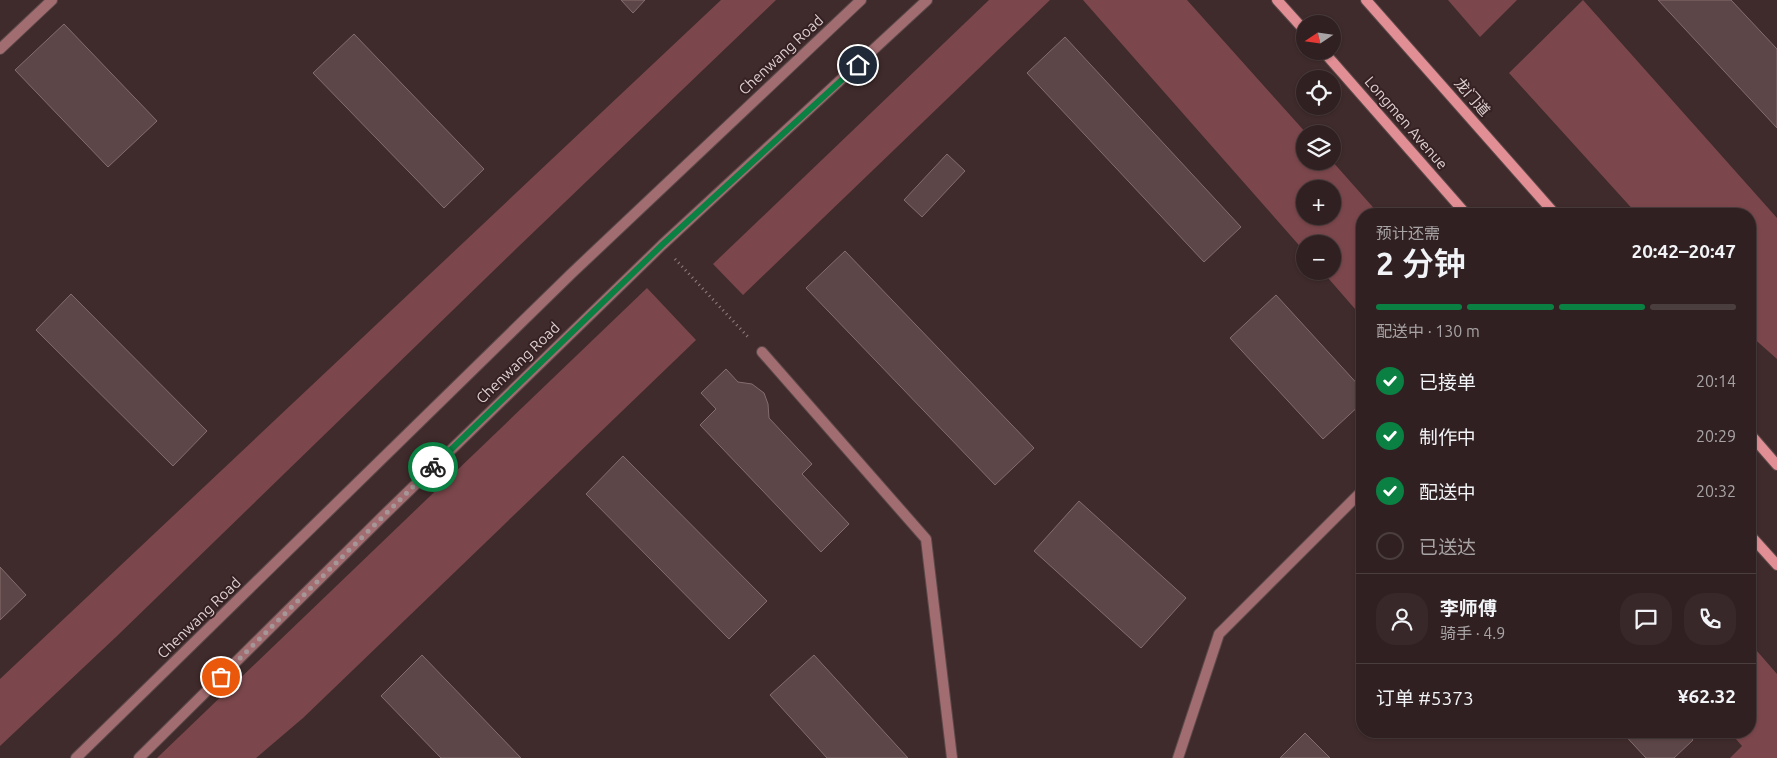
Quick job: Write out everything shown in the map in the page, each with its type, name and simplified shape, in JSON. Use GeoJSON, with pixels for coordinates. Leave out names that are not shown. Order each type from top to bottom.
{"type":"FeatureCollection","features":[{"type":"Feature","properties":{"kind":"main road"},"geometry":{"type":"LineString","coordinates":[[1277,0],[1296,21]]}},
{"type":"Feature","properties":{"kind":"main road","name":"龙门道"},"geometry":{"type":"LineString","coordinates":[[1366,0],[1550,208]]}},
{"type":"Feature","properties":{"kind":"main road","name":"Longmen Avenue"},"geometry":{"type":"LineString","coordinates":[[1331,60],[1461,208]]}},
{"type":"Feature","properties":{"kind":"main road"},"geometry":{"type":"LineString","coordinates":[[1756,441],[1777,465]]}},
{"type":"Feature","properties":{"kind":"main road"},"geometry":{"type":"LineString","coordinates":[[1756,542],[1777,565]]}},
{"type":"Feature","properties":{"kind":"street"},"geometry":{"type":"LineString","coordinates":[[0,49],[52,0]]}},
{"type":"Feature","properties":{"kind":"street","name":"Chenwang Road"},"geometry":{"type":"LineString","coordinates":[[76,758],[565,280],[861,0]]}},
{"type":"Feature","properties":{"kind":"street","name":"Chenwang Road"},"geometry":{"type":"LineString","coordinates":[[139,758],[390,509],[662,245],[928,0]]}},
{"type":"Feature","properties":{"kind":"street"},"geometry":{"type":"LineString","coordinates":[[762,352],[926,539],[952,758]]}},
{"type":"Feature","properties":{"kind":"street"},"geometry":{"type":"LineString","coordinates":[[1178,758],[1218,634],[1356,497]]}},
{"type":"Feature","properties":{"kind":"path"},"geometry":{"type":"LineString","coordinates":[[662,245],[762,352]]}},
{"type":"Feature","properties":{"kind":"shaded area"},"geometry":{"type":"Polygon","coordinates":[[[721,0],[776,0],[117,636],[0,746],[0,679],[721,0]]]}},
{"type":"Feature","properties":{"kind":"shaded area"},"geometry":{"type":"Polygon","coordinates":[[[989,0],[1050,0],[743,295],[713,264],[989,0]]]}},
{"type":"Feature","properties":{"kind":"shaded area"},"geometry":{"type":"Polygon","coordinates":[[[1083,0],[1187,0],[1299,125],[1296,125],[1296,170],[1340,170],[1374,208],[1356,208],[1356,310],[1330,280],[1341,280],[1341,235],[1296,235],[1296,242],[1083,0]]]}},
{"type":"Feature","properties":{"kind":"shaded area"},"geometry":{"type":"Polygon","coordinates":[[[1448,0],[1517,0],[1480,37],[1448,0]]]}},
{"type":"Feature","properties":{"kind":"shaded area"},"geometry":{"type":"Polygon","coordinates":[[[1583,0],[1777,218],[1777,359],[1756,340],[1756,208],[1632,208],[1509,73],[1583,0]]]}},
{"type":"Feature","properties":{"kind":"shaded area"},"geometry":{"type":"Polygon","coordinates":[[[647,288],[696,340],[303,718],[256,758],[157,758],[647,288]]]}},
{"type":"Feature","properties":{"kind":"shaded area"},"geometry":{"type":"Polygon","coordinates":[[[1756,650],[1777,674],[1777,758],[1730,758],[1742,746],[1735,738],[1756,738],[1756,650]]]}},
{"type":"Feature","properties":{"kind":"building"},"geometry":{"type":"Polygon","coordinates":[[[621,0],[645,0],[633,13],[621,0]]]}},
{"type":"Feature","properties":{"kind":"building"},"geometry":{"type":"Polygon","coordinates":[[[1658,0],[1731,0],[1777,49],[1777,128],[1658,0]]]}},
{"type":"Feature","properties":{"kind":"building"},"geometry":{"type":"Polygon","coordinates":[[[64,24],[157,121],[108,167],[15,70],[64,24]]]}},
{"type":"Feature","properties":{"kind":"building"},"geometry":{"type":"Polygon","coordinates":[[[354,34],[484,169],[444,208],[313,73],[354,34]]]}},
{"type":"Feature","properties":{"kind":"building"},"geometry":{"type":"Polygon","coordinates":[[[1065,37],[1241,227],[1204,262],[1027,73],[1065,37]]]}},
{"type":"Feature","properties":{"kind":"building"},"geometry":{"type":"Polygon","coordinates":[[[947,154],[965,171],[922,217],[904,200],[947,154]]]}},
{"type":"Feature","properties":{"kind":"building"},"geometry":{"type":"Polygon","coordinates":[[[845,251],[1034,448],[995,485],[806,288],[845,251]]]}},
{"type":"Feature","properties":{"kind":"building"},"geometry":{"type":"Polygon","coordinates":[[[71,294],[207,431],[173,466],[36,330],[71,294]]]}},
{"type":"Feature","properties":{"kind":"building"},"geometry":{"type":"Polygon","coordinates":[[[1276,295],[1356,382],[1356,409],[1323,439],[1230,338],[1276,295]]]}},
{"type":"Feature","properties":{"kind":"building"},"geometry":{"type":"Polygon","coordinates":[[[726,369],[738,382],[752,384],[764,393],[768,404],[769,418],[812,464],[802,474],[849,524],[821,552],[700,425],[716,409],[701,393],[726,369]]]}},
{"type":"Feature","properties":{"kind":"building"},"geometry":{"type":"Polygon","coordinates":[[[623,456],[767,601],[729,639],[586,494],[623,456]]]}},
{"type":"Feature","properties":{"kind":"building"},"geometry":{"type":"Polygon","coordinates":[[[1079,501],[1186,598],[1141,648],[1034,551],[1079,501]]]}},
{"type":"Feature","properties":{"kind":"building"},"geometry":{"type":"Polygon","coordinates":[[[0,567],[26,595],[0,620],[0,567]]]}},
{"type":"Feature","properties":{"kind":"building"},"geometry":{"type":"Polygon","coordinates":[[[422,655],[521,758],[441,758],[381,696],[422,655]]]}},
{"type":"Feature","properties":{"kind":"building"},"geometry":{"type":"Polygon","coordinates":[[[814,655],[908,758],[827,758],[770,695],[814,655]]]}},
{"type":"Feature","properties":{"kind":"building"},"geometry":{"type":"Polygon","coordinates":[[[1305,733],[1330,758],[1280,758],[1305,733]]]}},
{"type":"Feature","properties":{"kind":"building"},"geometry":{"type":"Polygon","coordinates":[[[1627,738],[1691,738],[1693,740],[1674,758],[1646,758],[1627,738]]]}},
{"type":"Feature","properties":{"kind":"way so far"},"geometry":{"type":"LineString","coordinates":[[221,677],[433,467]]}},
{"type":"Feature","properties":{"kind":"route"},"geometry":{"type":"LineString","coordinates":[[433,467],[662,245],[858,65]]}}]}
